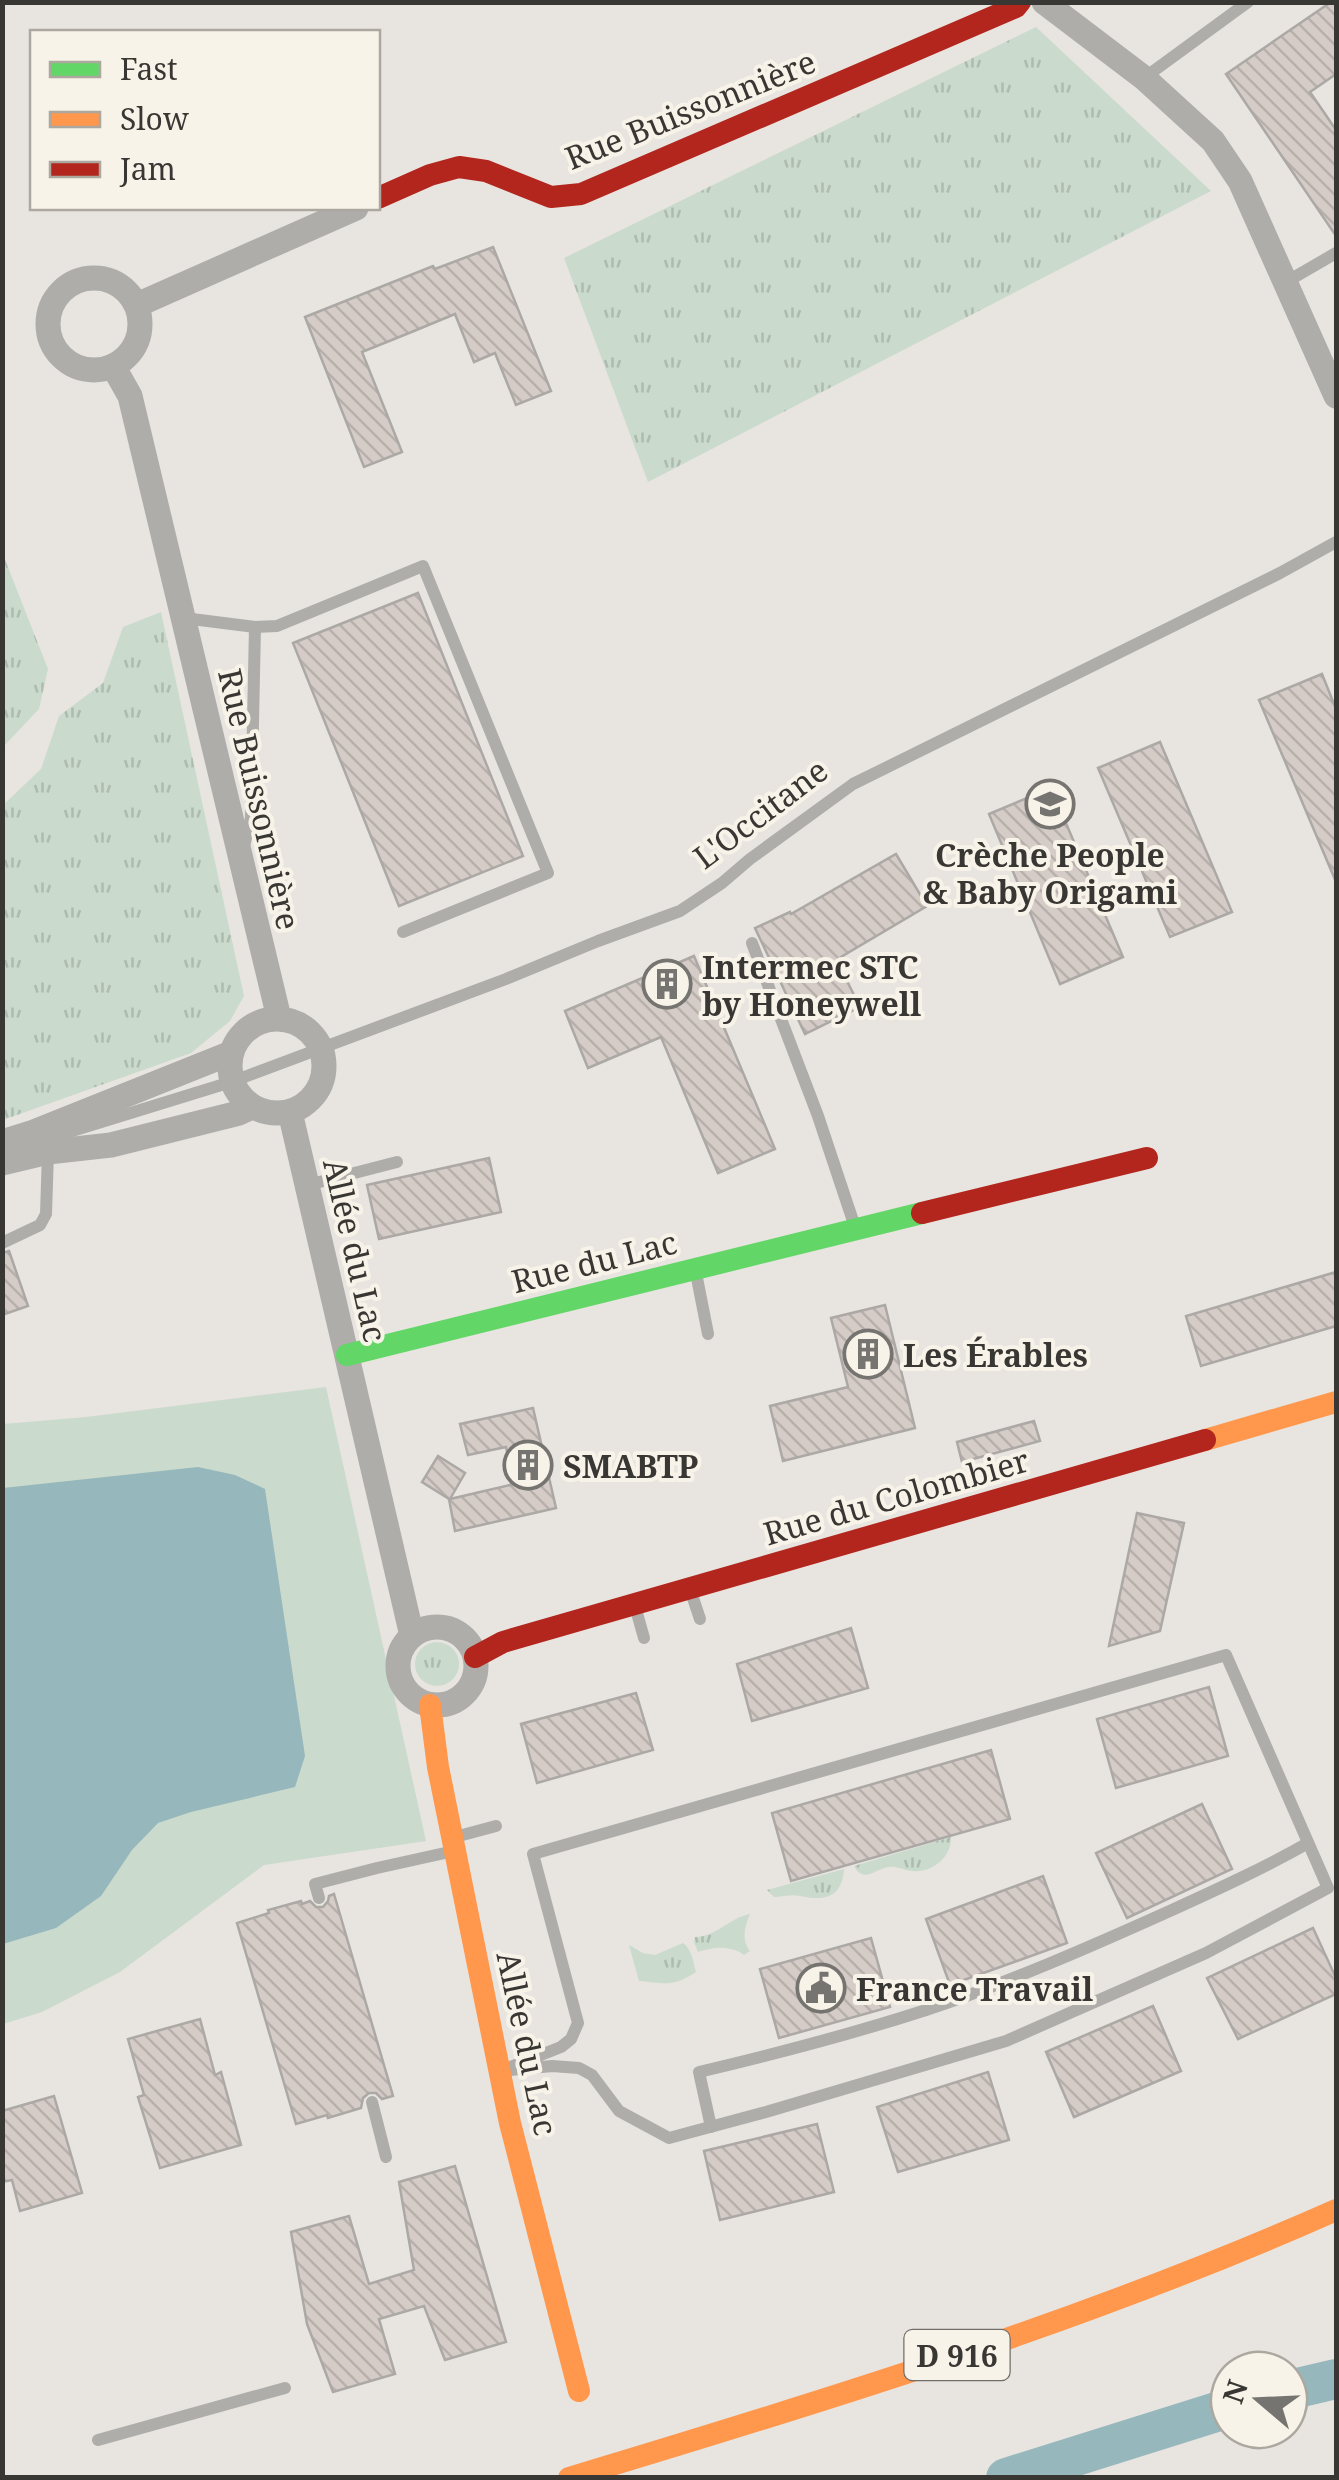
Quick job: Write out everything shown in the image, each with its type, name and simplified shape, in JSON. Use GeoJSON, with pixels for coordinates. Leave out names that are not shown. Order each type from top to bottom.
{"type":"FeatureCollection","features":[{"type":"Feature","properties":{"kind":"street","name":"Rue Buissonnière"},"geometry":{"type":"LineString","coordinates":[[380,197],[430,174],[459,167],[486,170],[551,197],[581,194],[1020,2]]}},
{"type":"Feature","properties":{"kind":"street"},"geometry":{"type":"LineString","coordinates":[[1044,2],[1144,78],[1214,141],[1240,180],[1336,396]]}},
{"type":"Feature","properties":{"kind":"street"},"geometry":{"type":"LineString","coordinates":[[136,305],[351,210]]}},
{"type":"Feature","properties":{"kind":"street"},"geometry":{"type":"LineString","coordinates":[[84,278],[115,282],[136,305],[138,339],[126,358],[113,366],[79,368],[60,355],[52,342],[48,323],[51,307],[69,285],[84,278]]}},
{"type":"Feature","properties":{"kind":"street","name":"Rue Buissonnière"},"geometry":{"type":"LineString","coordinates":[[113,366],[130,396],[279,1018]]}},
{"type":"Feature","properties":{"kind":"street"},"geometry":{"type":"LineString","coordinates":[[263,1020],[292,1020],[304,1026],[320,1047],[323,1079],[316,1094],[290,1112],[264,1112],[252,1107],[239,1096],[232,1082],[229,1068],[237,1039],[263,1020]]}},
{"type":"Feature","properties":{"kind":"street"},"geometry":{"type":"LineString","coordinates":[[2,1142],[231,1054]]}},
{"type":"Feature","properties":{"kind":"street"},"geometry":{"type":"LineString","coordinates":[[2,1163],[48,1152],[111,1145],[252,1107]]}},
{"type":"Feature","properties":{"kind":"street","name":"Allée du Lac"},"geometry":{"type":"LineString","coordinates":[[290,1112],[412,1636],[398,1657],[400,1682],[408,1693],[430,1706],[438,1768],[510,2123],[579,2391]]}},
{"type":"Feature","properties":{"kind":"street","name":"Rue du Lac"},"geometry":{"type":"LineString","coordinates":[[347,1355],[1147,1158]]}},
{"type":"Feature","properties":{"kind":"street","name":"Rue du Colombier"},"geometry":{"type":"LineString","coordinates":[[476,1658],[503,1642],[1336,1402]]}},
{"type":"Feature","properties":{"kind":"street"},"geometry":{"type":"LineString","coordinates":[[412,1636],[423,1629],[450,1629],[470,1645],[476,1658],[473,1683],[465,1694],[455,1702],[430,1706]]}},
{"type":"Feature","properties":{"kind":"street","name":"D 916"},"geometry":{"type":"LineString","coordinates":[[569,2478],[952,2357],[1140,2290],[1336,2210]]}},
{"type":"Feature","properties":{"kind":"lane"},"geometry":{"type":"LineString","coordinates":[[1144,78],[1248,2]]}},
{"type":"Feature","properties":{"kind":"lane"},"geometry":{"type":"LineString","coordinates":[[1286,282],[1336,253]]}},
{"type":"Feature","properties":{"kind":"lane","name":"L'Occitane"},"geometry":{"type":"LineString","coordinates":[[2,1153],[232,1082],[680,911],[853,784],[1336,542]]}},
{"type":"Feature","properties":{"kind":"lane"},"geometry":{"type":"LineString","coordinates":[[184,618],[278,626],[422,566],[548,872],[403,932]]}},
{"type":"Feature","properties":{"kind":"lane"},"geometry":{"type":"LineString","coordinates":[[240,858],[251,818],[255,626]]}},
{"type":"Feature","properties":{"kind":"lane"},"geometry":{"type":"LineString","coordinates":[[752,943],[818,1116],[856,1230]]}},
{"type":"Feature","properties":{"kind":"lane"},"geometry":{"type":"LineString","coordinates":[[111,1145],[168,1103]]}},
{"type":"Feature","properties":{"kind":"lane"},"geometry":{"type":"LineString","coordinates":[[2,1243],[40,1225],[46,1214],[48,1152]]}},
{"type":"Feature","properties":{"kind":"lane"},"geometry":{"type":"LineString","coordinates":[[308,1185],[397,1162]]}},
{"type":"Feature","properties":{"kind":"lane"},"geometry":{"type":"LineString","coordinates":[[695,1269],[708,1334]]}},
{"type":"Feature","properties":{"kind":"lane"},"geometry":{"type":"LineString","coordinates":[[690,1589],[700,1618]]}},
{"type":"Feature","properties":{"kind":"lane"},"geometry":{"type":"LineString","coordinates":[[635,1605],[644,1638]]}},
{"type":"Feature","properties":{"kind":"lane"},"geometry":{"type":"LineString","coordinates":[[1226,1655],[1328,1888],[1206,1954],[1006,2041],[669,2138],[619,2110],[592,2075],[579,2068],[552,2066],[500,2071],[561,2047],[571,2039],[578,2023],[534,1854],[1226,1655]]}},
{"type":"Feature","properties":{"kind":"lane"},"geometry":{"type":"LineString","coordinates":[[319,1898],[315,1884],[454,1844],[496,1826]]}},
{"type":"Feature","properties":{"kind":"lane"},"geometry":{"type":"LineString","coordinates":[[711,2127],[699,2072],[823,2040],[969,1994],[1103,1942],[1264,1868],[1308,1843]]}},
{"type":"Feature","properties":{"kind":"lane"},"geometry":{"type":"LineString","coordinates":[[372,2102],[386,2157]]}},
{"type":"Feature","properties":{"kind":"lane"},"geometry":{"type":"LineString","coordinates":[[98,2440],[284,2388]]}},
{"type":"Feature","properties":{"kind":"green space"},"geometry":{"type":"Polygon","coordinates":[[[1036,27],[1211,191],[648,482],[564,258],[1036,27]]]}},
{"type":"Feature","properties":{"kind":"green space"},"geometry":{"type":"Polygon","coordinates":[[[2,552],[48,669],[39,709],[3,747],[2,552]]]}},
{"type":"Feature","properties":{"kind":"green space"},"geometry":{"type":"Polygon","coordinates":[[[161,612],[244,996],[230,1021],[191,1053],[3,1120],[3,805],[41,769],[59,716],[103,683],[123,627],[161,612]]]}},
{"type":"Feature","properties":{"kind":"green space"},"geometry":{"type":"Polygon","coordinates":[[[326,1387],[426,1841],[264,1865],[120,1972],[42,2012],[3,2024],[3,1424],[326,1387]]]}},
{"type":"Feature","properties":{"kind":"green space"},"geometry":{"type":"Polygon","coordinates":[[[437,1642],[453,1648],[459,1664],[453,1680],[437,1686],[421,1680],[415,1664],[421,1648],[437,1642]]]}},
{"type":"Feature","properties":{"kind":"green space"},"geometry":{"type":"Polygon","coordinates":[[[951,1837],[944,1857],[927,1869],[889,1867],[866,1875],[854,1866],[951,1837]]]}},
{"type":"Feature","properties":{"kind":"green space"},"geometry":{"type":"Polygon","coordinates":[[[844,1869],[840,1887],[824,1898],[774,1897],[767,1890],[844,1869]]]}},
{"type":"Feature","properties":{"kind":"green space"},"geometry":{"type":"Polygon","coordinates":[[[750,1914],[745,1938],[750,1951],[744,1955],[722,1948],[698,1952],[695,1937],[710,1934],[750,1914]]]}},
{"type":"Feature","properties":{"kind":"green space"},"geometry":{"type":"Polygon","coordinates":[[[683,1943],[696,1972],[674,1982],[639,1981],[629,1945],[655,1955],[683,1943]]]}},
{"type":"Feature","properties":{"kind":"water"},"geometry":{"type":"Polygon","coordinates":[[[198,1467],[235,1475],[265,1489],[305,1756],[295,1787],[158,1823],[132,1850],[101,1896],[56,1928],[3,1944],[3,1488],[198,1467]]]}},
{"type":"Feature","properties":{"kind":"building"},"geometry":{"type":"Polygon","coordinates":[[[1336,2],[1336,74],[1310,92],[1336,130],[1336,236],[1226,74],[1336,2]]]}},
{"type":"Feature","properties":{"kind":"building"},"geometry":{"type":"Polygon","coordinates":[[[493,247],[551,391],[516,405],[495,353],[474,362],[455,314],[362,352],[402,452],[364,467],[305,317],[433,266],[435,269],[493,247]]]}},
{"type":"Feature","properties":{"kind":"building"},"geometry":{"type":"Polygon","coordinates":[[[418,593],[523,856],[399,906],[293,643],[418,593]]]}},
{"type":"Feature","properties":{"kind":"building"},"geometry":{"type":"Polygon","coordinates":[[[1322,674],[1336,709],[1336,882],[1259,700],[1322,674]]]}},
{"type":"Feature","properties":{"kind":"building"},"geometry":{"type":"Polygon","coordinates":[[[1160,742],[1232,912],[1170,937],[1098,768],[1160,742]]]}},
{"type":"Feature","properties":{"kind":"building"},"geometry":{"type":"Polygon","coordinates":[[[1051,788],[1123,957],[1060,984],[989,814],[1051,788]]]}},
{"type":"Feature","properties":{"kind":"building"},"geometry":{"type":"Polygon","coordinates":[[[896,854],[927,906],[841,957],[845,964],[840,967],[860,1007],[805,1034],[755,928],[791,914],[896,854]]]}},
{"type":"Feature","properties":{"kind":"building"},"geometry":{"type":"Polygon","coordinates":[[[694,956],[775,1149],[718,1173],[661,1037],[588,1068],[565,1011],[694,956]]]}},
{"type":"Feature","properties":{"kind":"building"},"geometry":{"type":"Polygon","coordinates":[[[489,1158],[501,1212],[379,1239],[367,1185],[489,1158]]]}},
{"type":"Feature","properties":{"kind":"building"},"geometry":{"type":"Polygon","coordinates":[[[9,1251],[28,1306],[2,1315],[2,1253],[9,1251]]]}},
{"type":"Feature","properties":{"kind":"building"},"geometry":{"type":"Polygon","coordinates":[[[1336,1272],[1336,1326],[1201,1366],[1186,1316],[1336,1272]]]}},
{"type":"Feature","properties":{"kind":"building","name":"Les Érables"},"geometry":{"type":"Polygon","coordinates":[[[885,1305],[915,1428],[783,1461],[770,1406],[848,1387],[831,1318],[885,1305]]]}},
{"type":"Feature","properties":{"kind":"building","name":"SMABTP"},"geometry":{"type":"Polygon","coordinates":[[[533,1408],[556,1508],[455,1531],[449,1499],[422,1482],[438,1456],[465,1473],[450,1499],[514,1484],[506,1447],[468,1455],[460,1424],[533,1408]]]}},
{"type":"Feature","properties":{"kind":"building"},"geometry":{"type":"Polygon","coordinates":[[[1034,1421],[1040,1441],[962,1462],[957,1442],[1034,1421]]]}},
{"type":"Feature","properties":{"kind":"building"},"geometry":{"type":"Polygon","coordinates":[[[1137,1513],[1184,1523],[1160,1631],[1109,1646],[1137,1513]]]}},
{"type":"Feature","properties":{"kind":"building"},"geometry":{"type":"Polygon","coordinates":[[[851,1628],[868,1688],[752,1721],[737,1664],[851,1628]]]}},
{"type":"Feature","properties":{"kind":"building"},"geometry":{"type":"Polygon","coordinates":[[[1209,1687],[1228,1756],[1116,1788],[1097,1719],[1209,1687]]]}},
{"type":"Feature","properties":{"kind":"building"},"geometry":{"type":"Polygon","coordinates":[[[636,1693],[653,1750],[537,1783],[521,1724],[636,1693]]]}},
{"type":"Feature","properties":{"kind":"building"},"geometry":{"type":"Polygon","coordinates":[[[991,1750],[1010,1819],[791,1881],[772,1813],[991,1750]]]}},
{"type":"Feature","properties":{"kind":"building"},"geometry":{"type":"Polygon","coordinates":[[[1202,1804],[1232,1869],[1127,1918],[1096,1853],[1202,1804]]]}},
{"type":"Feature","properties":{"kind":"building"},"geometry":{"type":"Polygon","coordinates":[[[1043,1876],[1067,1943],[950,1985],[926,1919],[1043,1876]]]}},
{"type":"Feature","properties":{"kind":"building"},"geometry":{"type":"Polygon","coordinates":[[[334,1894],[393,2096],[382,2099],[369,2093],[361,2108],[296,2124],[237,1923],[301,1901],[323,1907],[334,1894]]]}},
{"type":"Feature","properties":{"kind":"building"},"geometry":{"type":"Polygon","coordinates":[[[1313,1928],[1336,1978],[1336,1994],[1238,2039],[1207,1978],[1313,1928]]]}},
{"type":"Feature","properties":{"kind":"building"},"geometry":{"type":"Polygon","coordinates":[[[871,1938],[890,2007],[779,2038],[760,1969],[871,1938]]]}},
{"type":"Feature","properties":{"kind":"building"},"geometry":{"type":"Polygon","coordinates":[[[1153,2006],[1181,2071],[1074,2117],[1046,2052],[1153,2006]]]}},
{"type":"Feature","properties":{"kind":"building"},"geometry":{"type":"Polygon","coordinates":[[[200,2019],[215,2075],[221,2072],[241,2145],[160,2168],[138,2097],[144,2095],[128,2039],[200,2019]]]}},
{"type":"Feature","properties":{"kind":"building"},"geometry":{"type":"Polygon","coordinates":[[[988,2072],[1009,2140],[898,2172],[877,2107],[988,2072]]]}},
{"type":"Feature","properties":{"kind":"building"},"geometry":{"type":"Polygon","coordinates":[[[54,2096],[82,2193],[20,2211],[12,2180],[2,2182],[2,2111],[54,2096]]]}},
{"type":"Feature","properties":{"kind":"building"},"geometry":{"type":"Polygon","coordinates":[[[817,2124],[834,2192],[720,2220],[704,2151],[817,2124]]]}},
{"type":"Feature","properties":{"kind":"building"},"geometry":{"type":"Polygon","coordinates":[[[455,2166],[506,2342],[445,2360],[424,2306],[379,2319],[395,2374],[333,2392],[307,2324],[291,2232],[349,2216],[369,2284],[414,2270],[399,2182],[455,2166]]]}},
{"type":"Feature","properties":{"kind":"waterway"},"geometry":{"type":"LineString","coordinates":[[1309,2385],[1336,2379]]}},
{"type":"Feature","properties":{"kind":"waterway"},"geometry":{"type":"LineString","coordinates":[[1006,2478],[1209,2414]]}},
{"type":"Feature","properties":{"kind":"traffic: fast"},"geometry":{"type":"LineString","coordinates":[[347,1355],[922,1213]]}},
{"type":"Feature","properties":{"kind":"traffic: slow"},"geometry":{"type":"LineString","coordinates":[[1205,1440],[1336,1402]]}},
{"type":"Feature","properties":{"kind":"traffic: slow"},"geometry":{"type":"LineString","coordinates":[[430,1705],[438,1767],[510,2123],[579,2391]]}},
{"type":"Feature","properties":{"kind":"traffic: slow"},"geometry":{"type":"LineString","coordinates":[[569,2478],[860,2388],[1053,2323],[1336,2210]]}},
{"type":"Feature","properties":{"kind":"traffic: jam"},"geometry":{"type":"LineString","coordinates":[[380,197],[459,167],[486,171],[551,197],[581,194],[1020,2]]}},
{"type":"Feature","properties":{"kind":"traffic: jam"},"geometry":{"type":"LineString","coordinates":[[922,1213],[1147,1158]]}},
{"type":"Feature","properties":{"kind":"traffic: jam"},"geometry":{"type":"LineString","coordinates":[[475,1657],[503,1642],[1205,1440]]}},
{"type":"Feature","properties":{"kind":"place","name":"Crèche People & Baby Origami"},"geometry":{"type":"Point","coordinates":[1050,804]}},
{"type":"Feature","properties":{"kind":"place","name":"Intermec STC by Honeywell"},"geometry":{"type":"Point","coordinates":[667,984]}},
{"type":"Feature","properties":{"kind":"place","name":"Les Érables"},"geometry":{"type":"Point","coordinates":[868,1354]}},
{"type":"Feature","properties":{"kind":"place","name":"SMABTP"},"geometry":{"type":"Point","coordinates":[528,1465]}},
{"type":"Feature","properties":{"kind":"place","name":"France Travail"},"geometry":{"type":"Point","coordinates":[821,1988]}}]}
